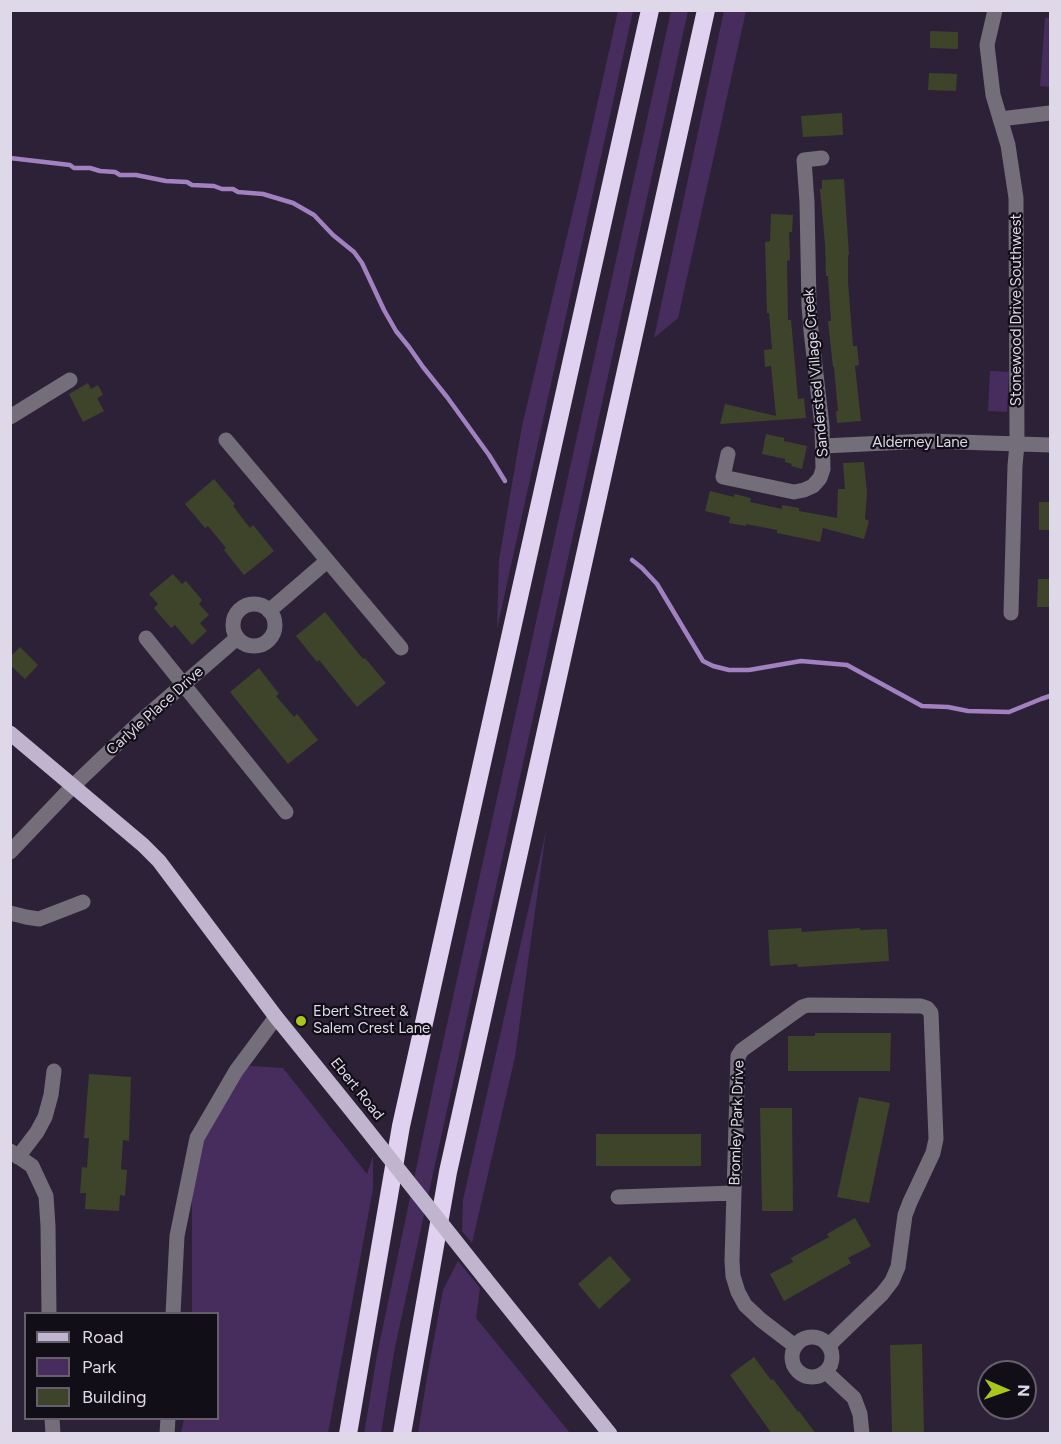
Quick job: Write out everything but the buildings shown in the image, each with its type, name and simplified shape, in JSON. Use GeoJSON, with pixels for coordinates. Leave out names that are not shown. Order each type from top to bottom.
{"type":"FeatureCollection","features":[{"type":"Feature","properties":{"kind":"highway"},"geometry":{"type":"LineString","coordinates":[[348,1434],[401,1126],[650,10]]}},
{"type":"Feature","properties":{"kind":"highway"},"geometry":{"type":"LineString","coordinates":[[402,1434],[448,1172],[706,10]]}},
{"type":"Feature","properties":{"kind":"main road","name":"Ebert Road"},"geometry":{"type":"LineString","coordinates":[[10,733],[74,785],[159,861],[276,1017],[610,1434]]}},
{"type":"Feature","properties":{"kind":"street","name":"Stonewood Drive Southwest"},"geometry":{"type":"LineString","coordinates":[[994,10],[987,45],[993,95],[1008,145],[1016,198],[1017,444],[1011,613]]}},
{"type":"Feature","properties":{"kind":"street"},"geometry":{"type":"LineString","coordinates":[[1000,119],[1050,113]]}},
{"type":"Feature","properties":{"kind":"street","name":"Sandersted Village Creek"},"geometry":{"type":"LineString","coordinates":[[728,454],[723,477],[794,492],[813,486],[820,478],[823,469],[822,426],[809,306],[804,160],[822,158]]}},
{"type":"Feature","properties":{"kind":"street"},"geometry":{"type":"LineString","coordinates":[[10,417],[70,380]]}},
{"type":"Feature","properties":{"kind":"street"},"geometry":{"type":"LineString","coordinates":[[226,440],[400,648]]}},
{"type":"Feature","properties":{"kind":"street","name":"Alderney Lane"},"geometry":{"type":"LineString","coordinates":[[823,446],[927,441],[1050,445]]}},
{"type":"Feature","properties":{"kind":"street"},"geometry":{"type":"LineString","coordinates":[[269,611],[327,561]]}},
{"type":"Feature","properties":{"kind":"street"},"geometry":{"type":"LineString","coordinates":[[252,604],[263,606],[272,613],[276,623],[274,634],[267,643],[256,647],[246,645],[237,638],[233,627],[235,616],[242,608],[252,604]]}},
{"type":"Feature","properties":{"kind":"street"},"geometry":{"type":"LineString","coordinates":[[146,638],[286,812]]}},
{"type":"Feature","properties":{"kind":"street","name":"Carlyle Place Drive"},"geometry":{"type":"LineString","coordinates":[[10,852],[74,785],[140,722],[237,638]]}},
{"type":"Feature","properties":{"kind":"street"},"geometry":{"type":"LineString","coordinates":[[10,913],[39,919],[83,902]]}},
{"type":"Feature","properties":{"kind":"street","name":"Bromley Park Drive"},"geometry":{"type":"LineString","coordinates":[[795,1346],[745,1305],[733,1276],[738,1056],[742,1050],[808,1005],[921,1005],[931,1013],[936,1139],[933,1153],[905,1215],[898,1267],[892,1281],[882,1294],[829,1345]]}},
{"type":"Feature","properties":{"kind":"street"},"geometry":{"type":"LineString","coordinates":[[173,1312],[177,1236],[197,1138],[236,1071],[276,1017]]}},
{"type":"Feature","properties":{"kind":"street"},"geometry":{"type":"LineString","coordinates":[[48,1312],[46,1196],[32,1166],[14,1154],[37,1132],[45,1117],[54,1071]]}},
{"type":"Feature","properties":{"kind":"street"},"geometry":{"type":"LineString","coordinates":[[618,1197],[734,1193]]}},
{"type":"Feature","properties":{"kind":"street"},"geometry":{"type":"LineString","coordinates":[[812,1337],[821,1339],[829,1345],[832,1364],[818,1377],[808,1377],[800,1373],[794,1365],[792,1356],[795,1346],[802,1340],[812,1337]]}},
{"type":"Feature","properties":{"kind":"street"},"geometry":{"type":"LineString","coordinates":[[826,1372],[854,1398],[860,1414],[862,1434]]}},
{"type":"Feature","properties":{"kind":"green space"},"geometry":{"type":"Polygon","coordinates":[[[618,11],[633,11],[497,629],[499,560],[522,426],[618,11]]]}},
{"type":"Feature","properties":{"kind":"green space"},"geometry":{"type":"Polygon","coordinates":[[[671,11],[688,11],[395,1347],[381,1433],[364,1434],[377,1355],[436,1074],[671,11]]]}},
{"type":"Feature","properties":{"kind":"green space"},"geometry":{"type":"Polygon","coordinates":[[[724,11],[746,11],[678,318],[654,338],[724,11]]]}},
{"type":"Feature","properties":{"kind":"green space"},"geometry":{"type":"Polygon","coordinates":[[[1045,18],[1050,18],[1050,87],[1040,86],[1045,18]]]}},
{"type":"Feature","properties":{"kind":"green space"},"geometry":{"type":"Polygon","coordinates":[[[990,371],[1009,372],[1007,412],[988,411],[990,371]]]}},
{"type":"Feature","properties":{"kind":"green space"},"geometry":{"type":"Polygon","coordinates":[[[546,831],[515,1057],[472,1243],[462,1231],[463,1200],[546,831]]]}},
{"type":"Feature","properties":{"kind":"green space"},"geometry":{"type":"Polygon","coordinates":[[[252,1066],[283,1068],[367,1174],[373,1156],[373,1189],[328,1433],[181,1434],[184,1420],[219,1420],[219,1312],[192,1312],[192,1183],[206,1109],[228,1070],[252,1066]]]}},
{"type":"Feature","properties":{"kind":"green space"},"geometry":{"type":"Polygon","coordinates":[[[458,1261],[480,1288],[476,1318],[570,1433],[418,1433],[443,1290],[458,1261]]]}},
{"type":"Feature","properties":{"kind":"waterway"},"geometry":{"type":"LineString","coordinates":[[10,158],[263,194],[293,203],[314,215],[354,252],[362,263],[396,331],[447,397],[505,481]]}},
{"type":"Feature","properties":{"kind":"waterway"},"geometry":{"type":"LineString","coordinates":[[632,560],[657,584],[703,661],[713,666],[729,670],[749,670],[801,661],[847,665],[922,706],[948,707],[968,711],[1009,712],[1050,696]]}},
{"type":"Feature","properties":{"kind":"place","name":"Ebert Street & Salem Crest Lane"},"geometry":{"type":"Point","coordinates":[301,1021]}}]}
